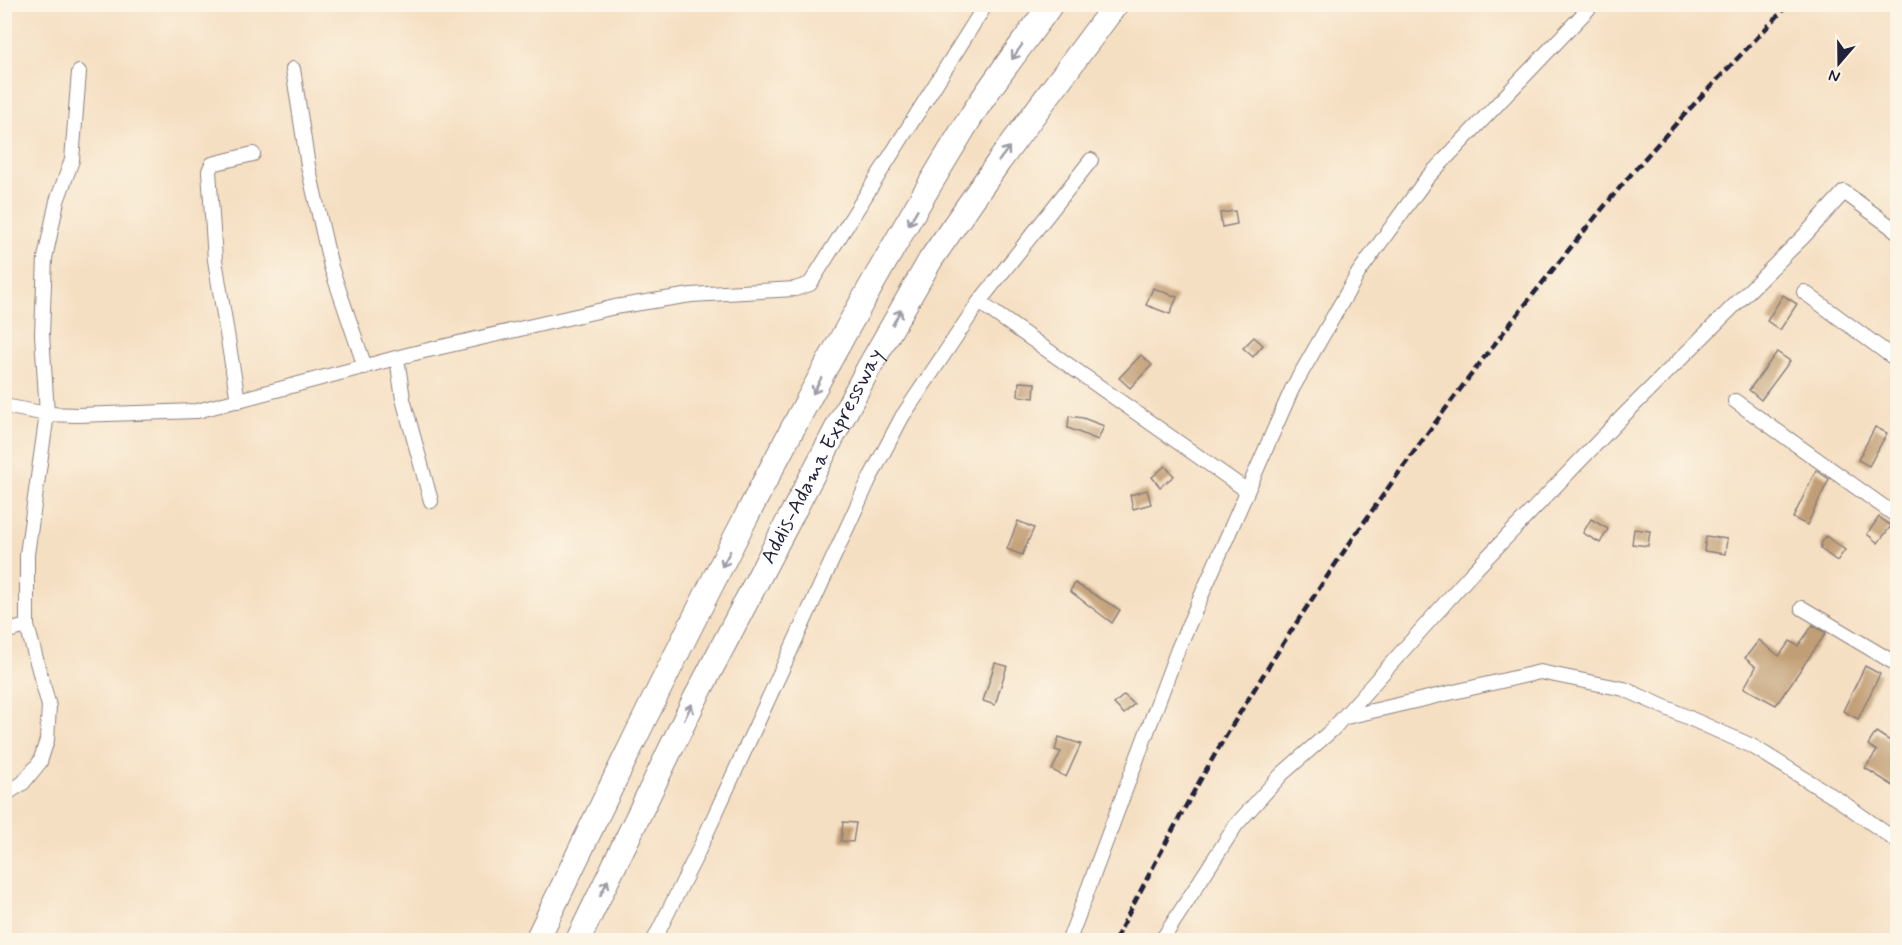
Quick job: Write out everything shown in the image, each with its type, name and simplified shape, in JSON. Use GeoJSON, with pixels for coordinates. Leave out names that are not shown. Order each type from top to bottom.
{"type":"FeatureCollection","features":[{"type":"Feature","properties":{"kind":"highway","name":"Addis-Adama Expressway"},"geometry":{"type":"LineString","coordinates":[[537,940],[667,671],[831,358],[968,121],[1051,4]]}},
{"type":"Feature","properties":{"kind":"highway","name":"Addis-Adama Expressway"},"geometry":{"type":"LineString","coordinates":[[578,940],[693,703],[868,369],[925,269],[1000,160],[1116,4]]}},
{"type":"Feature","properties":{"kind":"street"},"geometry":{"type":"LineString","coordinates":[[4,406],[47,414],[77,416],[197,411],[397,358],[615,307],[691,295],[795,289],[810,284],[986,4]]}},
{"type":"Feature","properties":{"kind":"street"},"geometry":{"type":"LineString","coordinates":[[1069,940],[1178,649],[1292,389],[1359,272],[1427,178],[1593,4]]}},
{"type":"Feature","properties":{"kind":"street"},"geometry":{"type":"LineString","coordinates":[[293,69],[308,166],[332,267],[365,367]]}},
{"type":"Feature","properties":{"kind":"street"},"geometry":{"type":"LineString","coordinates":[[4,795],[23,783],[40,762],[46,740],[49,706],[27,626],[27,554],[47,414],[42,334],[45,258],[57,201],[72,160],[79,72]]}},
{"type":"Feature","properties":{"kind":"street"},"geometry":{"type":"LineString","coordinates":[[238,401],[215,260],[209,171],[212,164],[218,161],[253,154]]}},
{"type":"Feature","properties":{"kind":"street"},"geometry":{"type":"LineString","coordinates":[[654,940],[696,856],[869,480],[902,417],[979,302],[1091,160]]}},
{"type":"Feature","properties":{"kind":"street"},"geometry":{"type":"LineString","coordinates":[[1162,940],[1236,825],[1282,774],[1342,718],[1471,574],[1623,416],[1804,236],[1844,192],[1898,232]]}},
{"type":"Feature","properties":{"kind":"street"},"geometry":{"type":"LineString","coordinates":[[1804,292],[1898,361]]}},
{"type":"Feature","properties":{"kind":"street"},"geometry":{"type":"LineString","coordinates":[[979,302],[1246,490]]}},
{"type":"Feature","properties":{"kind":"street"},"geometry":{"type":"LineString","coordinates":[[397,358],[403,399],[431,501]]}},
{"type":"Feature","properties":{"kind":"street"},"geometry":{"type":"LineString","coordinates":[[1735,401],[1898,516]]}},
{"type":"Feature","properties":{"kind":"street"},"geometry":{"type":"LineString","coordinates":[[1803,609],[1898,665]]}},
{"type":"Feature","properties":{"kind":"street"},"geometry":{"type":"LineString","coordinates":[[4,632],[27,626]]}},
{"type":"Feature","properties":{"kind":"street"},"geometry":{"type":"LineString","coordinates":[[1342,718],[1539,672],[1624,689],[1752,746],[1842,802],[1898,842]]}},
{"type":"Feature","properties":{"kind":"building"},"geometry":{"type":"Polygon","coordinates":[[[1235,211],[1237,224],[1222,227],[1220,213],[1235,211]]]}},
{"type":"Feature","properties":{"kind":"building"},"geometry":{"type":"Polygon","coordinates":[[[1153,288],[1177,297],[1170,314],[1146,305],[1153,288]]]}},
{"type":"Feature","properties":{"kind":"building"},"geometry":{"type":"Polygon","coordinates":[[[1783,295],[1797,304],[1780,330],[1767,321],[1783,295]]]}},
{"type":"Feature","properties":{"kind":"building"},"geometry":{"type":"Polygon","coordinates":[[[1254,337],[1263,345],[1253,357],[1243,348],[1254,337]]]}},
{"type":"Feature","properties":{"kind":"building"},"geometry":{"type":"Polygon","coordinates":[[[1777,352],[1790,361],[1761,400],[1749,390],[1777,352]]]}},
{"type":"Feature","properties":{"kind":"building"},"geometry":{"type":"Polygon","coordinates":[[[1141,355],[1152,365],[1130,388],[1119,378],[1141,355]]]}},
{"type":"Feature","properties":{"kind":"building"},"geometry":{"type":"Polygon","coordinates":[[[1019,382],[1035,383],[1034,398],[1018,396],[1019,382]]]}},
{"type":"Feature","properties":{"kind":"building"},"geometry":{"type":"Polygon","coordinates":[[[1069,416],[1083,418],[1104,426],[1098,440],[1068,428],[1069,416]]]}},
{"type":"Feature","properties":{"kind":"building"},"geometry":{"type":"Polygon","coordinates":[[[1875,427],[1887,433],[1869,466],[1858,460],[1875,427]]]}},
{"type":"Feature","properties":{"kind":"building"},"geometry":{"type":"Polygon","coordinates":[[[1165,466],[1174,476],[1160,487],[1152,477],[1165,466]]]}},
{"type":"Feature","properties":{"kind":"building"},"geometry":{"type":"Polygon","coordinates":[[[1816,470],[1829,479],[1807,525],[1793,518],[1816,470]]]}},
{"type":"Feature","properties":{"kind":"building"},"geometry":{"type":"Polygon","coordinates":[[[1147,490],[1151,504],[1133,509],[1130,495],[1147,490]]]}},
{"type":"Feature","properties":{"kind":"building"},"geometry":{"type":"Polygon","coordinates":[[[1879,517],[1891,526],[1878,543],[1867,534],[1879,517]]]}},
{"type":"Feature","properties":{"kind":"building"},"geometry":{"type":"Polygon","coordinates":[[[1591,519],[1608,529],[1600,543],[1583,533],[1591,519]]]}},
{"type":"Feature","properties":{"kind":"building"},"geometry":{"type":"Polygon","coordinates":[[[1018,521],[1034,528],[1022,555],[1007,549],[1018,521]]]}},
{"type":"Feature","properties":{"kind":"building"},"geometry":{"type":"Polygon","coordinates":[[[1634,529],[1650,531],[1648,546],[1632,544],[1634,529]]]}},
{"type":"Feature","properties":{"kind":"building"},"geometry":{"type":"Polygon","coordinates":[[[1706,536],[1727,539],[1725,554],[1704,551],[1706,536]]]}},
{"type":"Feature","properties":{"kind":"building"},"geometry":{"type":"Polygon","coordinates":[[[1826,536],[1845,550],[1837,561],[1821,549],[1826,536]]]}},
{"type":"Feature","properties":{"kind":"building"},"geometry":{"type":"Polygon","coordinates":[[[1075,583],[1120,610],[1112,623],[1070,591],[1075,583]]]}},
{"type":"Feature","properties":{"kind":"building"},"geometry":{"type":"Polygon","coordinates":[[[1813,625],[1826,633],[1776,705],[1744,688],[1756,667],[1745,658],[1759,640],[1779,656],[1790,641],[1798,646],[1813,625]]]}},
{"type":"Feature","properties":{"kind":"building"},"geometry":{"type":"Polygon","coordinates":[[[995,663],[1007,666],[995,705],[983,701],[995,663]]]}},
{"type":"Feature","properties":{"kind":"building"},"geometry":{"type":"Polygon","coordinates":[[[1865,666],[1880,674],[1858,719],[1843,711],[1865,666]]]}},
{"type":"Feature","properties":{"kind":"building"},"geometry":{"type":"Polygon","coordinates":[[[1124,695],[1134,704],[1124,714],[1114,704],[1124,695]]]}},
{"type":"Feature","properties":{"kind":"building"},"geometry":{"type":"Polygon","coordinates":[[[1876,732],[1898,746],[1898,789],[1865,768],[1877,751],[1868,745],[1876,732]]]}},
{"type":"Feature","properties":{"kind":"building"},"geometry":{"type":"Polygon","coordinates":[[[1059,737],[1081,744],[1066,777],[1052,770],[1061,752],[1055,750],[1059,737]]]}},
{"type":"Feature","properties":{"kind":"building"},"geometry":{"type":"Polygon","coordinates":[[[843,822],[856,823],[853,842],[841,841],[843,822]]]}},
{"type":"Feature","properties":{"kind":"railway"},"geometry":{"type":"LineString","coordinates":[[1115,940],[1159,855],[1238,716],[1323,582],[1415,450],[1512,322],[1612,197],[1676,123],[1789,4]]}}]}
